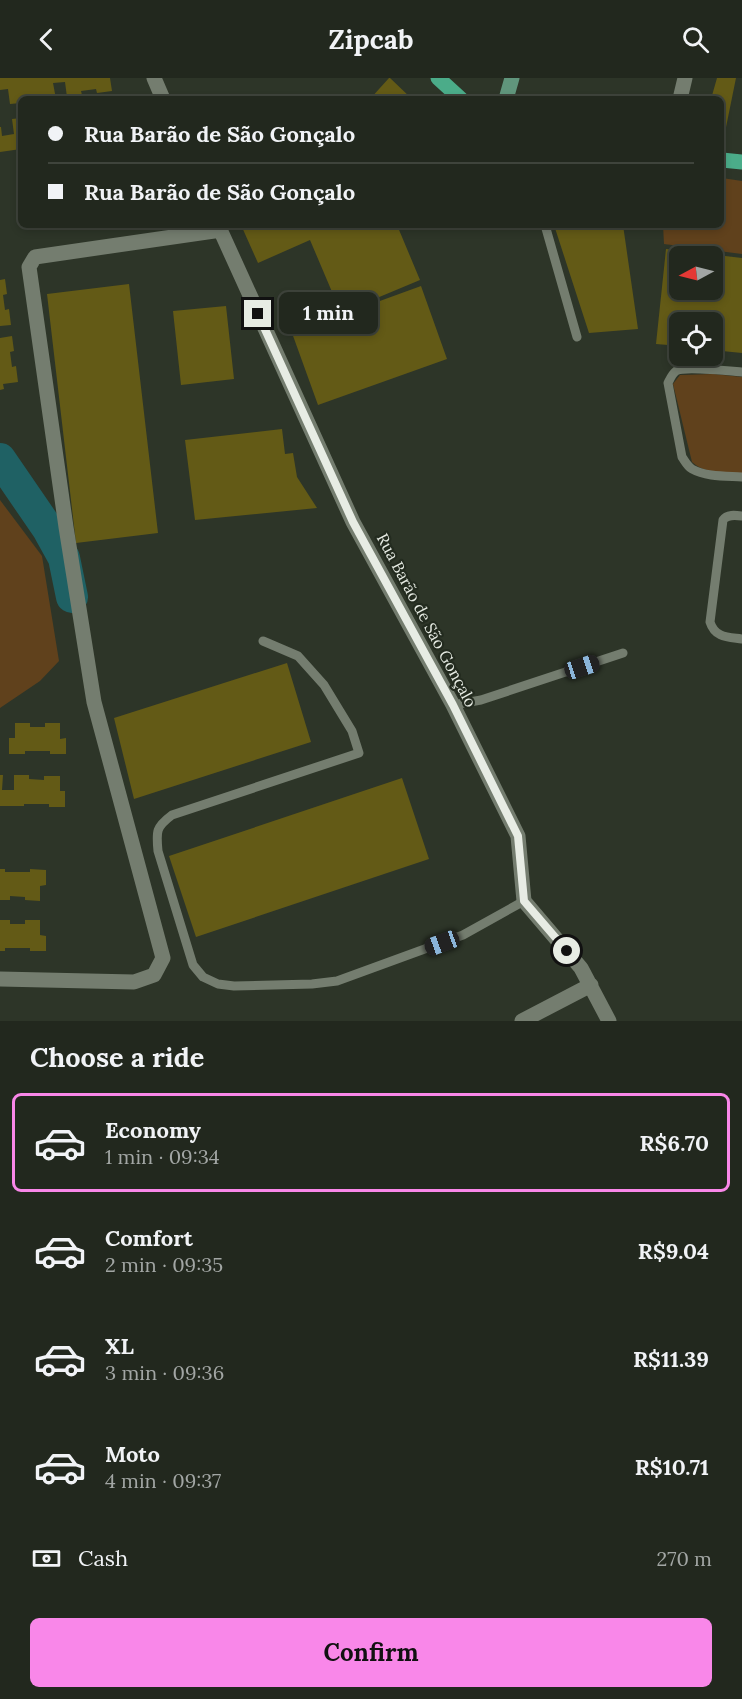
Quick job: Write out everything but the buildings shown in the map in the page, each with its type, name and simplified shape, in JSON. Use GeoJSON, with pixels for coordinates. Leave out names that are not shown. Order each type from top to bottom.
{"type":"FeatureCollection","features":[{"type":"Feature","properties":{"kind":"main road"},"geometry":{"type":"LineString","coordinates":[[438,78],[458,96]]}},
{"type":"Feature","properties":{"kind":"main road"},"geometry":{"type":"LineString","coordinates":[[507,96],[512,78]]}},
{"type":"Feature","properties":{"kind":"main road"},"geometry":{"type":"LineString","coordinates":[[724,160],[742,162]]}},
{"type":"Feature","properties":{"kind":"street"},"geometry":{"type":"LineString","coordinates":[[154,78],[163,96]]}},
{"type":"Feature","properties":{"kind":"street"},"geometry":{"type":"LineString","coordinates":[[681,96],[685,78]]}},
{"type":"Feature","properties":{"kind":"street"},"geometry":{"type":"LineString","coordinates":[[0,980],[134,982],[154,975],[163,958],[94,702],[66,527],[29,267],[35,257],[219,228]]}},
{"type":"Feature","properties":{"kind":"street","name":"Rua Barão de São Gonçalo"},"geometry":{"type":"LineString","coordinates":[[219,228],[353,522],[453,705],[518,836],[524,901]]}},
{"type":"Feature","properties":{"kind":"street"},"geometry":{"type":"LineString","coordinates":[[524,901],[581,968],[609,1021]]}},
{"type":"Feature","properties":{"kind":"street"},"geometry":{"type":"LineString","coordinates":[[522,1021],[591,985]]}},
{"type":"Feature","properties":{"kind":"lane"},"geometry":{"type":"LineString","coordinates":[[546,228],[577,338]]}},
{"type":"Feature","properties":{"kind":"lane"},"geometry":{"type":"LineString","coordinates":[[742,372],[678,370],[673,373],[668,383],[682,457],[687,464],[691,469],[705,474],[742,477]]}},
{"type":"Feature","properties":{"kind":"lane"},"geometry":{"type":"LineString","coordinates":[[742,516],[725,517],[723,520],[710,622],[717,635],[742,639]]}},
{"type":"Feature","properties":{"kind":"lane"},"geometry":{"type":"LineString","coordinates":[[263,640],[298,656],[324,685],[352,731],[359,753],[172,814],[160,824],[156,834],[158,850],[193,965],[203,977],[218,984],[234,986],[337,981],[464,936],[524,901]]}},
{"type":"Feature","properties":{"kind":"lane"},"geometry":{"type":"LineString","coordinates":[[453,705],[481,700],[623,653]]}},
{"type":"Feature","properties":{"kind":"shaded area"},"geometry":{"type":"Polygon","coordinates":[[[724,178],[742,181],[742,254],[723,252],[723,246],[664,244],[663,228],[724,228],[724,178]]]}},
{"type":"Feature","properties":{"kind":"shaded area"},"geometry":{"type":"Polygon","coordinates":[[[713,374],[742,377],[742,474],[709,471],[692,462],[673,384],[680,375],[713,374]]]}},
{"type":"Feature","properties":{"kind":"shaded area"},"geometry":{"type":"Polygon","coordinates":[[[0,500],[42,556],[59,661],[40,681],[0,708],[0,500]]]}},
{"type":"Feature","properties":{"kind":"waterway"},"geometry":{"type":"LineString","coordinates":[[0,459],[48,529],[64,558],[72,597]]}},
{"type":"Feature","properties":{"kind":"route"},"geometry":{"type":"LineString","coordinates":[[258,314],[353,522],[453,705],[518,836],[524,901],[567,951]]}}]}
